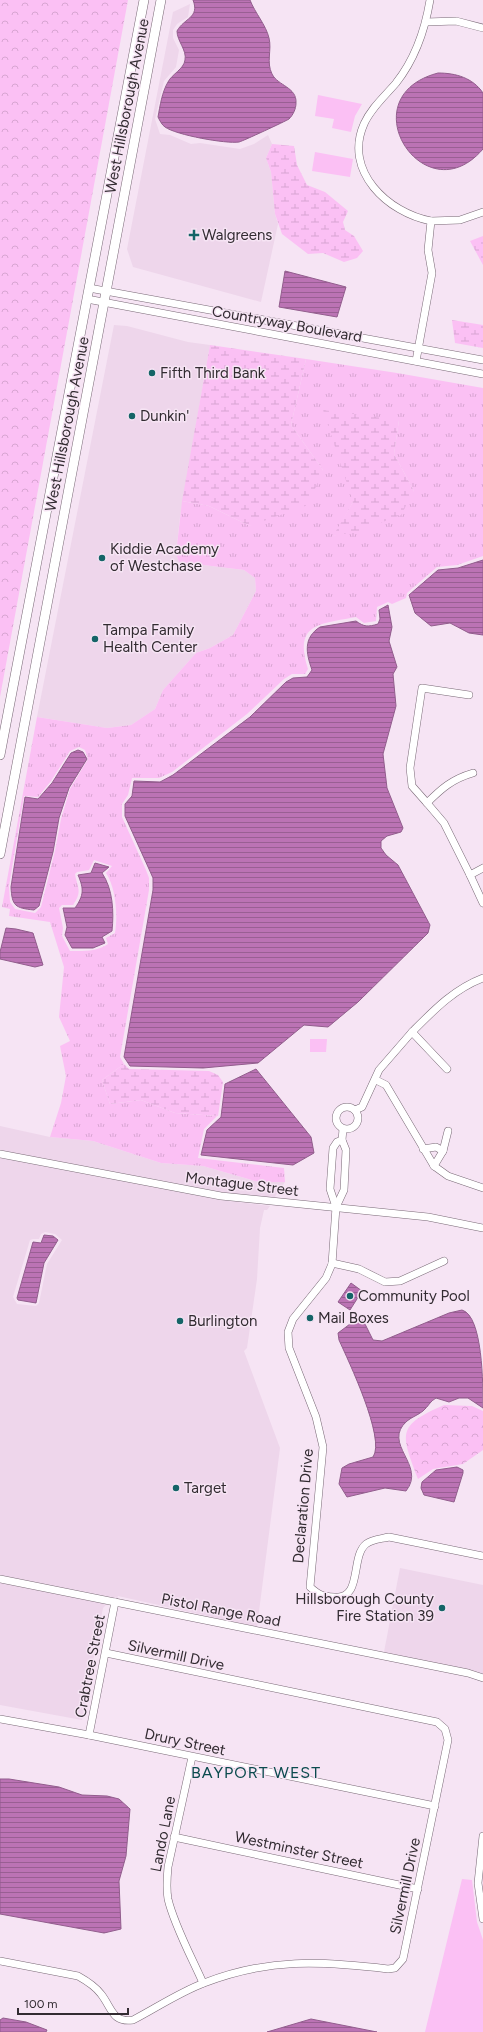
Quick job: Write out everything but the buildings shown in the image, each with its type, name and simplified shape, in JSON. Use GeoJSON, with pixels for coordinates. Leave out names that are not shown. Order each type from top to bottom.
{"type":"FeatureCollection","features":[{"type":"Feature","properties":{"kind":"main road","name":"West Hillsborough Avenue"},"geometry":{"type":"LineString","coordinates":[[0,755],[144,0]]}},
{"type":"Feature","properties":{"kind":"main road","name":"West Hillsborough Avenue"},"geometry":{"type":"LineString","coordinates":[[0,854],[161,0]]}},
{"type":"Feature","properties":{"kind":"street"},"geometry":{"type":"LineString","coordinates":[[430,0],[421,38],[405,71],[364,123],[360,134],[359,153],[368,181],[382,198],[406,214],[431,221],[460,220],[483,212]]}},
{"type":"Feature","properties":{"kind":"street"},"geometry":{"type":"LineString","coordinates":[[426,22],[456,21],[483,28]]}},
{"type":"Feature","properties":{"kind":"street"},"geometry":{"type":"LineString","coordinates":[[416,361],[432,273],[428,250],[431,221]]}},
{"type":"Feature","properties":{"kind":"street","name":"Countryway Boulevard"},"geometry":{"type":"LineString","coordinates":[[89,288],[483,360]]}},
{"type":"Feature","properties":{"kind":"street","name":"Countryway Boulevard"},"geometry":{"type":"LineString","coordinates":[[87,299],[483,374]]}},
{"type":"Feature","properties":{"kind":"street"},"geometry":{"type":"LineString","coordinates":[[469,695],[422,688],[410,768],[412,786],[444,824],[483,903]]}},
{"type":"Feature","properties":{"kind":"street"},"geometry":{"type":"LineString","coordinates":[[427,803],[446,784],[458,777],[472,773]]}},
{"type":"Feature","properties":{"kind":"street"},"geometry":{"type":"LineString","coordinates":[[470,875],[483,868]]}},
{"type":"Feature","properties":{"kind":"street"},"geometry":{"type":"LineString","coordinates":[[355,1110],[362,1107],[376,1080],[379,1070],[412,1032],[438,1006],[466,985],[483,978]]}},
{"type":"Feature","properties":{"kind":"street"},"geometry":{"type":"LineString","coordinates":[[412,1032],[447,1069]]}},
{"type":"Feature","properties":{"kind":"street"},"geometry":{"type":"LineString","coordinates":[[376,1080],[386,1085],[434,1166],[448,1176],[483,1188]]}},
{"type":"Feature","properties":{"kind":"street"},"geometry":{"type":"LineString","coordinates":[[350,1107],[355,1110],[358,1120],[353,1128],[343,1129],[337,1124],[336,1114],[341,1108],[350,1107]]}},
{"type":"Feature","properties":{"kind":"street"},"geometry":{"type":"LineString","coordinates":[[336,1207],[344,1190],[346,1150],[342,1140],[343,1129]]}},
{"type":"Feature","properties":{"kind":"street"},"geometry":{"type":"LineString","coordinates":[[434,1166],[443,1151],[448,1131]]}},
{"type":"Feature","properties":{"kind":"street"},"geometry":{"type":"LineString","coordinates":[[336,1207],[330,1189],[333,1148],[337,1142],[342,1140]]}},
{"type":"Feature","properties":{"kind":"street"},"geometry":{"type":"LineString","coordinates":[[423,1149],[436,1147],[443,1151]]}},
{"type":"Feature","properties":{"kind":"street","name":"Montague Street"},"geometry":{"type":"LineString","coordinates":[[0,1154],[221,1196],[428,1217],[483,1228]]}},
{"type":"Feature","properties":{"kind":"street","name":"Declaration Drive"},"geometry":{"type":"LineString","coordinates":[[336,1207],[332,1263],[326,1278],[293,1319],[288,1332],[289,1348],[316,1417],[323,1447],[310,1586],[319,1595],[342,1598],[347,1595],[354,1584],[359,1554],[365,1545],[375,1540],[389,1537],[483,1556]]}},
{"type":"Feature","properties":{"kind":"street"},"geometry":{"type":"LineString","coordinates":[[332,1263],[360,1269],[385,1282],[400,1281],[444,1261]]}},
{"type":"Feature","properties":{"kind":"street","name":"Pistol Range Road"},"geometry":{"type":"LineString","coordinates":[[0,1579],[468,1673],[483,1678]]}},
{"type":"Feature","properties":{"kind":"street","name":"Crabtree Street"},"geometry":{"type":"LineString","coordinates":[[89,1735],[115,1602]]}},
{"type":"Feature","properties":{"kind":"street","name":"Silvermill Drive"},"geometry":{"type":"LineString","coordinates":[[0,1960],[78,1976],[90,1982],[101,1994],[114,2015],[124,2021],[133,2020],[203,1983],[248,1970],[299,1962],[334,1963],[388,1969],[395,1968],[403,1959],[448,1740],[445,1728],[437,1722],[106,1654]]}},
{"type":"Feature","properties":{"kind":"street","name":"Drury Street"},"geometry":{"type":"LineString","coordinates":[[0,1719],[89,1735],[435,1806]]}},
{"type":"Feature","properties":{"kind":"street","name":"Lando Lane"},"geometry":{"type":"LineString","coordinates":[[192,1756],[168,1867],[167,1883],[168,1899],[203,1983]]}},
{"type":"Feature","properties":{"kind":"street"},"geometry":{"type":"LineString","coordinates":[[483,1836],[478,1883],[483,1919]]}},
{"type":"Feature","properties":{"kind":"street","name":"Westminster Street"},"geometry":{"type":"LineString","coordinates":[[174,1837],[418,1889]]}},
{"type":"Feature","properties":{"kind":"shaded area"},"geometry":{"type":"Polygon","coordinates":[[[193,0],[250,0],[269,38],[270,70],[278,81],[294,93],[296,98],[295,110],[289,119],[239,142],[190,136],[171,130],[162,124],[158,117],[164,90],[170,79],[182,66],[185,60],[185,53],[177,35],[177,31],[193,14],[195,6],[193,0]]]}},
{"type":"Feature","properties":{"kind":"shaded area"},"geometry":{"type":"Polygon","coordinates":[[[190,4],[188,17],[177,24],[173,30],[173,38],[179,50],[176,67],[164,81],[155,119],[160,134],[170,135],[191,144],[200,143],[240,149],[254,144],[268,135],[272,144],[266,158],[271,172],[275,214],[278,224],[261,302],[133,267],[127,249],[173,12],[190,4]]]}},
{"type":"Feature","properties":{"kind":"shaded area"},"geometry":{"type":"Polygon","coordinates":[[[438,73],[464,77],[479,88],[483,93],[483,149],[461,166],[439,169],[419,161],[405,146],[397,126],[398,105],[411,86],[438,73]]]}},
{"type":"Feature","properties":{"kind":"shaded area"},"geometry":{"type":"Polygon","coordinates":[[[285,271],[346,287],[337,317],[279,307],[285,271]]]}},
{"type":"Feature","properties":{"kind":"shaded area"},"geometry":{"type":"Polygon","coordinates":[[[114,325],[127,326],[188,342],[210,345],[180,517],[176,554],[179,562],[244,570],[255,578],[256,591],[233,635],[210,648],[196,653],[163,690],[155,709],[131,725],[107,728],[37,717],[114,325]]]}},
{"type":"Feature","properties":{"kind":"shaded area"},"geometry":{"type":"Polygon","coordinates":[[[483,560],[483,635],[469,633],[450,623],[431,626],[415,613],[409,595],[438,570],[458,568],[483,560]]]}},
{"type":"Feature","properties":{"kind":"shaded area"},"geometry":{"type":"Polygon","coordinates":[[[388,605],[392,627],[389,641],[397,667],[393,674],[396,706],[383,754],[387,788],[403,828],[401,832],[387,836],[381,841],[381,848],[386,855],[398,865],[430,925],[428,933],[358,1002],[328,1027],[304,1025],[258,1063],[203,1068],[130,1066],[124,1057],[153,890],[153,878],[125,816],[125,804],[132,796],[134,781],[160,782],[173,775],[250,717],[286,682],[293,678],[307,677],[312,670],[307,652],[308,641],[320,627],[356,621],[366,626],[378,624],[380,619],[379,610],[388,605]]]}},
{"type":"Feature","properties":{"kind":"shaded area"},"geometry":{"type":"Polygon","coordinates":[[[78,750],[83,752],[87,759],[69,788],[59,818],[53,852],[39,906],[34,910],[19,907],[12,898],[11,887],[25,797],[38,799],[52,783],[71,753],[78,750]]]}},
{"type":"Feature","properties":{"kind":"shaded area"},"geometry":{"type":"Polygon","coordinates":[[[95,863],[109,867],[102,873],[111,893],[113,916],[112,931],[102,937],[105,943],[93,948],[72,948],[65,935],[67,927],[63,908],[75,908],[82,892],[78,875],[91,873],[95,863]]]}},
{"type":"Feature","properties":{"kind":"shaded area"},"geometry":{"type":"Polygon","coordinates":[[[6,928],[33,933],[43,965],[35,967],[0,959],[0,952],[6,928]]]}},
{"type":"Feature","properties":{"kind":"shaded area"},"geometry":{"type":"Polygon","coordinates":[[[256,1069],[311,1137],[314,1153],[293,1165],[201,1155],[207,1130],[221,1117],[225,1084],[256,1069]]]}},
{"type":"Feature","properties":{"kind":"shaded area"},"geometry":{"type":"Polygon","coordinates":[[[0,1126],[50,1137],[93,1141],[161,1163],[203,1166],[259,1182],[285,1182],[274,1198],[222,1192],[0,1150],[0,1126]]]}},
{"type":"Feature","properties":{"kind":"shaded area"},"geometry":{"type":"Polygon","coordinates":[[[0,1158],[220,1200],[270,1206],[267,1210],[264,1210],[260,1228],[257,1279],[247,1348],[244,1351],[280,1448],[257,1627],[118,1596],[117,1598],[0,1575],[0,1158]],[[45,1232],[41,1234],[39,1239],[30,1240],[13,1297],[17,1304],[36,1306],[39,1303],[47,1264],[62,1240],[55,1234],[45,1232]]]}},
{"type":"Feature","properties":{"kind":"shaded area"},"geometry":{"type":"Polygon","coordinates":[[[44,1235],[53,1236],[58,1240],[44,1263],[36,1303],[18,1300],[17,1298],[33,1242],[41,1243],[44,1235]]]}},
{"type":"Feature","properties":{"kind":"shaded area","name":"Community Pool"},"geometry":{"type":"Polygon","coordinates":[[[351,1283],[362,1291],[350,1310],[338,1302],[351,1283]]]}},
{"type":"Feature","properties":{"kind":"shaded area"},"geometry":{"type":"Polygon","coordinates":[[[462,1310],[469,1315],[478,1338],[482,1368],[483,1408],[468,1398],[459,1398],[449,1402],[436,1398],[434,1399],[423,1411],[407,1421],[400,1430],[399,1438],[401,1446],[409,1463],[411,1472],[411,1481],[406,1491],[385,1488],[347,1497],[339,1484],[342,1468],[349,1464],[373,1457],[376,1448],[370,1417],[357,1381],[339,1340],[338,1333],[350,1324],[363,1320],[373,1340],[382,1341],[449,1313],[462,1310]]]}},
{"type":"Feature","properties":{"kind":"shaded area"},"geometry":{"type":"Polygon","coordinates":[[[457,1467],[463,1470],[463,1473],[454,1502],[424,1495],[421,1488],[422,1482],[436,1470],[457,1467]]]}},
{"type":"Feature","properties":{"kind":"shaded area"},"geometry":{"type":"Polygon","coordinates":[[[400,1568],[483,1585],[483,1674],[384,1652],[400,1568]]]}},
{"type":"Feature","properties":{"kind":"shaded area"},"geometry":{"type":"Polygon","coordinates":[[[0,1583],[107,1604],[103,1608],[82,1720],[0,1705],[0,1583]]]}},
{"type":"Feature","properties":{"kind":"shaded area"},"geometry":{"type":"Polygon","coordinates":[[[0,1779],[9,1779],[59,1787],[82,1795],[107,1796],[119,1799],[130,1809],[126,1856],[119,1881],[121,1929],[104,1933],[0,1914],[0,1779]]]}},
{"type":"Feature","properties":{"kind":"shaded area"},"geometry":{"type":"Polygon","coordinates":[[[3,2018],[26,2022],[47,2030],[46,2032],[0,2032],[0,2020],[3,2018]]]}},
{"type":"Feature","properties":{"kind":"shaded area"},"geometry":{"type":"Polygon","coordinates":[[[311,2019],[377,2032],[267,2032],[311,2019]]]}},
{"type":"Feature","properties":{"kind":"green space"},"geometry":{"type":"Polygon","coordinates":[[[0,0],[128,0],[0,697],[0,0]]]}},
{"type":"Feature","properties":{"kind":"green space"},"geometry":{"type":"Polygon","coordinates":[[[318,95],[362,104],[355,116],[351,132],[332,128],[334,119],[315,116],[318,95]]]}},
{"type":"Feature","properties":{"kind":"green space"},"geometry":{"type":"Polygon","coordinates":[[[272,144],[294,146],[297,165],[307,185],[325,192],[348,211],[343,222],[345,230],[354,236],[363,251],[357,258],[344,262],[323,253],[308,254],[282,234],[275,214],[271,172],[266,158],[272,144]]]}},
{"type":"Feature","properties":{"kind":"green space"},"geometry":{"type":"Polygon","coordinates":[[[315,152],[353,159],[350,177],[312,171],[315,152]]]}},
{"type":"Feature","properties":{"kind":"green space"},"geometry":{"type":"Polygon","coordinates":[[[483,236],[483,265],[470,241],[483,236]]]}},
{"type":"Feature","properties":{"kind":"green space"},"geometry":{"type":"Polygon","coordinates":[[[452,320],[483,325],[483,348],[455,343],[452,320]]]}},
{"type":"Feature","properties":{"kind":"green space"},"geometry":{"type":"Polygon","coordinates":[[[210,345],[306,359],[291,425],[323,470],[308,505],[250,526],[209,506],[182,501],[210,345]]]}},
{"type":"Feature","properties":{"kind":"green space"},"geometry":{"type":"Polygon","coordinates":[[[306,359],[483,388],[483,556],[457,565],[437,567],[407,593],[406,598],[392,604],[388,602],[377,607],[376,621],[364,623],[356,617],[321,624],[313,628],[307,634],[304,642],[304,654],[308,669],[305,674],[292,674],[284,679],[247,714],[172,772],[159,778],[132,778],[128,795],[122,804],[122,817],[149,878],[149,890],[120,1057],[124,1064],[102,1080],[110,1104],[141,1100],[175,1113],[217,1116],[204,1129],[198,1158],[284,1168],[285,1182],[259,1182],[203,1166],[161,1163],[93,1141],[50,1137],[61,1103],[66,1076],[60,1046],[70,1041],[59,1017],[64,967],[50,922],[9,916],[10,909],[2,907],[37,717],[107,728],[131,725],[155,709],[163,690],[196,653],[210,648],[233,635],[256,591],[255,578],[244,570],[179,562],[176,554],[182,501],[209,506],[250,526],[323,470],[291,425],[306,359]],[[399,420],[334,536],[414,491],[394,454],[399,420]],[[79,747],[70,751],[51,781],[38,797],[24,796],[9,886],[10,902],[15,909],[35,913],[41,907],[55,851],[61,819],[70,789],[88,759],[85,750],[79,747]],[[94,860],[89,870],[77,872],[75,874],[79,892],[73,905],[62,905],[59,908],[63,928],[62,936],[70,951],[90,950],[103,947],[108,944],[106,938],[115,933],[116,918],[114,894],[106,873],[112,866],[94,860]]]}},
{"type":"Feature","properties":{"kind":"green space"},"geometry":{"type":"Polygon","coordinates":[[[323,410],[399,420],[394,454],[414,491],[401,515],[359,531],[333,536],[353,502],[323,410]]]}},
{"type":"Feature","properties":{"kind":"green space"},"geometry":{"type":"Polygon","coordinates":[[[310,1039],[327,1039],[326,1052],[310,1052],[310,1039]]]}},
{"type":"Feature","properties":{"kind":"green space"},"geometry":{"type":"Polygon","coordinates":[[[124,1064],[129,1069],[209,1071],[218,1075],[223,1082],[218,1116],[175,1113],[141,1100],[110,1104],[102,1080],[124,1064]]]}},
{"type":"Feature","properties":{"kind":"green space"},"geometry":{"type":"Polygon","coordinates":[[[444,1405],[472,1406],[483,1411],[483,1450],[463,1464],[433,1469],[418,1479],[408,1451],[406,1441],[407,1433],[410,1426],[417,1419],[444,1405]]]}},
{"type":"Feature","properties":{"kind":"green space"},"geometry":{"type":"Polygon","coordinates":[[[462,1879],[472,1880],[477,1922],[483,1940],[483,2032],[425,2032],[462,1879]]]}},
{"type":"Feature","properties":{"kind":"place","name":"Walgreens"},"geometry":{"type":"Point","coordinates":[194,235]}},
{"type":"Feature","properties":{"kind":"place","name":"Fifth Third Bank"},"geometry":{"type":"Point","coordinates":[152,373]}},
{"type":"Feature","properties":{"kind":"place","name":"Dunkin'"},"geometry":{"type":"Point","coordinates":[132,416]}},
{"type":"Feature","properties":{"kind":"place","name":"Kiddie Academy of Westchase"},"geometry":{"type":"Point","coordinates":[102,558]}},
{"type":"Feature","properties":{"kind":"place","name":"Tampa Family Health Center"},"geometry":{"type":"Point","coordinates":[95,639]}},
{"type":"Feature","properties":{"kind":"place","name":"Community Pool"},"geometry":{"type":"Point","coordinates":[350,1296]}},
{"type":"Feature","properties":{"kind":"place","name":"Mail Boxes"},"geometry":{"type":"Point","coordinates":[310,1318]}},
{"type":"Feature","properties":{"kind":"place","name":"Burlington"},"geometry":{"type":"Point","coordinates":[180,1321]}},
{"type":"Feature","properties":{"kind":"place","name":"Target"},"geometry":{"type":"Point","coordinates":[176,1488]}},
{"type":"Feature","properties":{"kind":"place","name":"Hillsborough County Fire Station 39"},"geometry":{"type":"Point","coordinates":[442,1608]}},
{"type":"Feature","properties":{"kind":"district","name":"BAYPORT WEST"},"geometry":{"type":"Point","coordinates":[256,1772]}}]}
